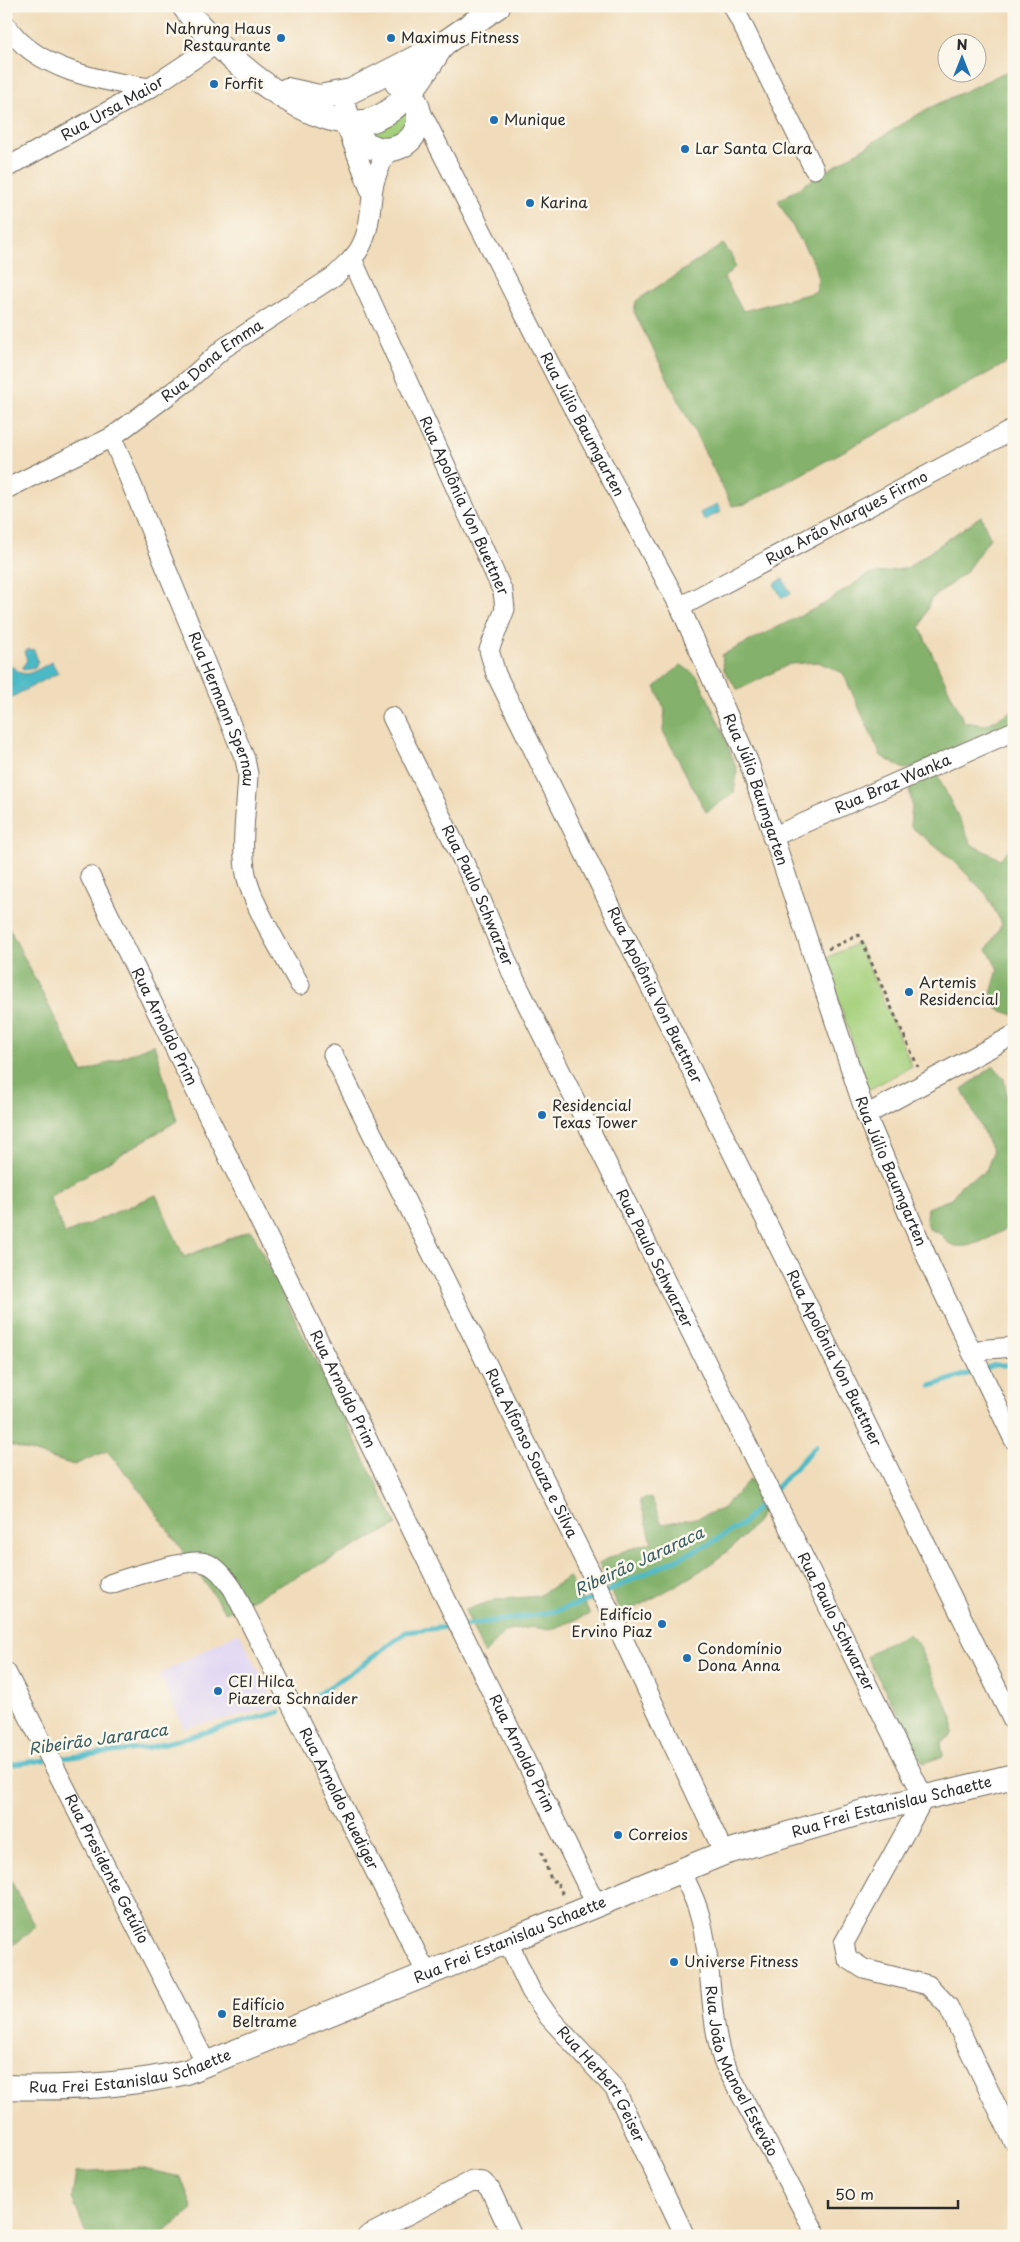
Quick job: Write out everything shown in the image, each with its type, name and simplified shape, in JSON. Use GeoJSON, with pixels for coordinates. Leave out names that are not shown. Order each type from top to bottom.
{"type":"FeatureCollection","features":[{"type":"Feature","properties":{"kind":"main road"},"geometry":{"type":"LineString","coordinates":[[184,6],[216,44],[293,104],[345,122],[374,120],[396,106],[414,101]]}},
{"type":"Feature","properties":{"kind":"main road"},"geometry":{"type":"LineString","coordinates":[[262,81],[299,94],[319,96],[351,91],[443,44],[498,6]]}},
{"type":"Feature","properties":{"kind":"main road"},"geometry":{"type":"LineString","coordinates":[[351,91],[347,103],[345,122],[356,136],[364,143],[380,149],[398,146],[412,138],[418,128],[414,101],[443,44]]}},
{"type":"Feature","properties":{"kind":"main road"},"geometry":{"type":"LineString","coordinates":[[381,77],[394,81],[414,101]]}},
{"type":"Feature","properties":{"kind":"main road","name":"Rua Frei Estanislau Schaette"},"geometry":{"type":"LineString","coordinates":[[6,2087],[98,2086],[152,2080],[207,2065],[426,1972],[724,1853],[833,1820],[1014,1776]]}},
{"type":"Feature","properties":{"kind":"street"},"geometry":{"type":"LineString","coordinates":[[733,6],[814,169]]}},
{"type":"Feature","properties":{"kind":"street"},"geometry":{"type":"LineString","coordinates":[[6,25],[16,40],[45,59],[84,76],[150,88]]}},
{"type":"Feature","properties":{"kind":"street","name":"Rua Ursa Maior"},"geometry":{"type":"LineString","coordinates":[[6,168],[150,88],[216,44]]}},
{"type":"Feature","properties":{"kind":"street","name":"Rua Júlio Baumgarten"},"geometry":{"type":"LineString","coordinates":[[414,101],[557,378],[680,607],[749,763],[836,1030],[866,1115],[931,1268],[1014,1440]]}},
{"type":"Feature","properties":{"kind":"street","name":"Rua Dona Emma"},"geometry":{"type":"LineString","coordinates":[[345,122],[372,195]]}},
{"type":"Feature","properties":{"kind":"street","name":"Rua Júlio Baumgarten"},"geometry":{"type":"LineString","coordinates":[[398,146],[426,148],[446,162]]}},
{"type":"Feature","properties":{"kind":"street","name":"Rua Dona Emma"},"geometry":{"type":"LineString","coordinates":[[6,489],[112,437],[186,382],[224,348],[336,275],[359,249],[368,227],[372,195],[380,167],[398,146]]}},
{"type":"Feature","properties":{"kind":"street","name":"Rua Apolônia Von Buettner"},"geometry":{"type":"LineString","coordinates":[[352,259],[503,592],[505,608],[489,650],[496,674],[1014,1723]]}},
{"type":"Feature","properties":{"kind":"street","name":"Rua Arão Marques Firmo"},"geometry":{"type":"LineString","coordinates":[[680,607],[1014,428]]}},
{"type":"Feature","properties":{"kind":"street","name":"Rua Hermann Spernau"},"geometry":{"type":"LineString","coordinates":[[112,437],[245,759],[248,774],[244,862],[246,876],[300,985]]}},
{"type":"Feature","properties":{"kind":"street","name":"Rua Paulo Schwarzer"},"geometry":{"type":"LineString","coordinates":[[392,717],[474,883],[522,994],[771,1495],[882,1710],[924,1798]]}},
{"type":"Feature","properties":{"kind":"street","name":"Rua Braz Wanka"},"geometry":{"type":"LineString","coordinates":[[772,837],[1014,731]]}},
{"type":"Feature","properties":{"kind":"street","name":"Rua Arnoldo Prim"},"geometry":{"type":"LineString","coordinates":[[90,876],[596,1904]]}},
{"type":"Feature","properties":{"kind":"street"},"geometry":{"type":"LineString","coordinates":[[866,1115],[1014,1035]]}},
{"type":"Feature","properties":{"kind":"street","name":"Rua Alfonso Souza e Silva"},"geometry":{"type":"LineString","coordinates":[[333,1056],[608,1607],[724,1853]]}},
{"type":"Feature","properties":{"kind":"street"},"geometry":{"type":"LineString","coordinates":[[977,1364],[988,1349],[1014,1347]]}},
{"type":"Feature","properties":{"kind":"street","name":"Rua Arnoldo Ruediger"},"geometry":{"type":"LineString","coordinates":[[110,1584],[132,1576],[201,1561],[220,1571],[241,1604],[426,1972]]}},
{"type":"Feature","properties":{"kind":"street","name":"Rua Presidente Getúlio"},"geometry":{"type":"LineString","coordinates":[[6,1672],[207,2065]]}},
{"type":"Feature","properties":{"kind":"street"},"geometry":{"type":"LineString","coordinates":[[924,1798],[844,1943],[847,1958],[864,1969],[928,1985],[948,2006],[1014,2142]]}},
{"type":"Feature","properties":{"kind":"street","name":"Rua João Manoel Estevão"},"geometry":{"type":"LineString","coordinates":[[681,1870],[699,1912],[706,1951],[716,2038],[723,2061],[817,2236]]}},
{"type":"Feature","properties":{"kind":"street","name":"Rua Herbert Geiser"},"geometry":{"type":"LineString","coordinates":[[507,1940],[531,1990],[550,2017],[615,2089],[685,2236]]}},
{"type":"Feature","properties":{"kind":"street"},"geometry":{"type":"LineString","coordinates":[[367,2236],[472,2181],[483,2182],[490,2189],[512,2236]]}},
{"type":"Feature","properties":{"kind":"path"},"geometry":{"type":"LineString","coordinates":[[813,955],[859,935],[925,1084]]}},
{"type":"Feature","properties":{"kind":"path"},"geometry":{"type":"LineString","coordinates":[[541,1852],[552,1882],[556,1880],[572,1914]]}},
{"type":"Feature","properties":{"kind":"shaded area","name":"CEI Hilca Piazera Schnaider"},"geometry":{"type":"Polygon","coordinates":[[[239,1632],[277,1707],[184,1728],[159,1675],[239,1632]]]}},
{"type":"Feature","properties":{"kind":"green space"},"geometry":{"type":"Polygon","coordinates":[[[1014,68],[1014,359],[746,504],[732,506],[634,312],[636,301],[723,244],[732,256],[735,267],[724,278],[743,311],[816,292],[818,277],[816,267],[778,201],[927,109],[984,82],[988,82],[988,80],[1014,68]]]}},
{"type":"Feature","properties":{"kind":"green space"},"geometry":{"type":"Polygon","coordinates":[[[404,105],[411,122],[397,136],[376,138],[362,126],[404,105]]]}},
{"type":"Feature","properties":{"kind":"green space"},"geometry":{"type":"Polygon","coordinates":[[[981,516],[990,538],[965,573],[931,599],[920,628],[964,722],[986,725],[1014,710],[1014,722],[919,767],[904,769],[881,756],[843,673],[818,662],[790,664],[738,690],[724,670],[722,655],[824,604],[867,575],[907,568],[981,516]]]}},
{"type":"Feature","properties":{"kind":"green space"},"geometry":{"type":"Polygon","coordinates":[[[681,665],[698,677],[722,730],[737,770],[734,793],[706,812],[663,731],[665,710],[655,687],[681,665]]]}},
{"type":"Feature","properties":{"kind":"green space"},"geometry":{"type":"Polygon","coordinates":[[[936,772],[972,845],[1000,859],[1014,844],[1014,1015],[997,1009],[991,994],[998,969],[987,949],[1002,924],[986,894],[955,862],[910,826],[912,805],[908,783],[936,772]]]}},
{"type":"Feature","properties":{"kind":"green space"},"geometry":{"type":"Polygon","coordinates":[[[6,922],[83,1073],[154,1044],[177,1121],[49,1197],[65,1234],[156,1195],[184,1257],[251,1230],[397,1525],[226,1613],[140,1490],[107,1451],[74,1465],[6,1444],[6,922]]]}},
{"type":"Feature","properties":{"kind":"green space"},"geometry":{"type":"Polygon","coordinates":[[[858,943],[912,1066],[868,1090],[825,959],[858,943]]]}},
{"type":"Feature","properties":{"kind":"green space"},"geometry":{"type":"Polygon","coordinates":[[[994,1066],[1004,1079],[1008,1100],[1014,1101],[1014,1223],[988,1239],[966,1246],[956,1246],[948,1243],[942,1235],[929,1229],[926,1219],[927,1208],[951,1199],[961,1185],[986,1171],[993,1152],[962,1089],[994,1066]]]}},
{"type":"Feature","properties":{"kind":"green space"},"geometry":{"type":"Polygon","coordinates":[[[750,1479],[758,1487],[765,1507],[740,1540],[702,1570],[622,1614],[599,1563],[624,1551],[652,1542],[640,1500],[651,1497],[662,1524],[696,1518],[722,1509],[750,1479]]]}},
{"type":"Feature","properties":{"kind":"green space"},"geometry":{"type":"Polygon","coordinates":[[[569,1577],[590,1614],[550,1630],[532,1627],[504,1632],[484,1654],[465,1610],[495,1600],[538,1596],[569,1577]]]}},
{"type":"Feature","properties":{"kind":"green space"},"geometry":{"type":"Polygon","coordinates":[[[909,1634],[916,1641],[953,1718],[953,1734],[941,1742],[943,1756],[924,1763],[910,1747],[902,1722],[867,1657],[881,1646],[909,1634]]]}},
{"type":"Feature","properties":{"kind":"green space"},"geometry":{"type":"Polygon","coordinates":[[[6,1872],[36,1927],[6,1951],[6,1872]]]}},
{"type":"Feature","properties":{"kind":"green space"},"geometry":{"type":"Polygon","coordinates":[[[139,2168],[181,2177],[193,2210],[159,2236],[87,2236],[72,2198],[76,2172],[139,2168]]]}},
{"type":"Feature","properties":{"kind":"water"},"geometry":{"type":"Polygon","coordinates":[[[717,504],[721,512],[704,520],[700,513],[717,504]]]}},
{"type":"Feature","properties":{"kind":"water"},"geometry":{"type":"Polygon","coordinates":[[[783,579],[791,594],[782,598],[774,584],[783,579]]]}},
{"type":"Feature","properties":{"kind":"water"},"geometry":{"type":"Polygon","coordinates":[[[28,649],[34,650],[38,661],[35,667],[25,670],[22,668],[27,660],[24,651],[28,649]]]}},
{"type":"Feature","properties":{"kind":"water"},"geometry":{"type":"Polygon","coordinates":[[[52,662],[58,673],[6,700],[6,666],[13,667],[24,674],[52,662]]]}},
{"type":"Feature","properties":{"kind":"waterway","name":"Ribeirão Jararaca"},"geometry":{"type":"LineString","coordinates":[[931,1386],[995,1365],[1014,1365]]}},
{"type":"Feature","properties":{"kind":"waterway","name":"Ribeirão Jararaca"},"geometry":{"type":"LineString","coordinates":[[775,1489],[816,1446]]}},
{"type":"Feature","properties":{"kind":"waterway","name":"Ribeirão Jararaca"},"geometry":{"type":"LineString","coordinates":[[606,1592],[709,1544],[741,1525],[769,1496]]}},
{"type":"Feature","properties":{"kind":"waterway","name":"Ribeirão Jararaca"},"geometry":{"type":"LineString","coordinates":[[463,1625],[549,1612],[582,1603],[598,1596]]}},
{"type":"Feature","properties":{"kind":"waterway","name":"Ribeirão Jararaca"},"geometry":{"type":"LineString","coordinates":[[310,1700],[365,1663],[406,1632],[455,1626]]}},
{"type":"Feature","properties":{"kind":"waterway","name":"Ribeirão Jararaca"},"geometry":{"type":"LineString","coordinates":[[54,1759],[147,1748],[280,1712]]}},
{"type":"Feature","properties":{"kind":"waterway","name":"Ribeirão Jararaca"},"geometry":{"type":"LineString","coordinates":[[6,1765],[45,1760]]}},
{"type":"Feature","properties":{"kind":"place","name":"Nahrung Haus Restaurante"},"geometry":{"type":"Point","coordinates":[281,38]}},
{"type":"Feature","properties":{"kind":"place","name":"Maximus Fitness"},"geometry":{"type":"Point","coordinates":[391,38]}},
{"type":"Feature","properties":{"kind":"place","name":"Forfit"},"geometry":{"type":"Point","coordinates":[214,84]}},
{"type":"Feature","properties":{"kind":"place","name":"Munique"},"geometry":{"type":"Point","coordinates":[494,120]}},
{"type":"Feature","properties":{"kind":"place","name":"Lar Santa Clara"},"geometry":{"type":"Point","coordinates":[685,149]}},
{"type":"Feature","properties":{"kind":"place","name":"Karina"},"geometry":{"type":"Point","coordinates":[530,203]}},
{"type":"Feature","properties":{"kind":"place","name":"Artemis Residencial"},"geometry":{"type":"Point","coordinates":[909,992]}},
{"type":"Feature","properties":{"kind":"place","name":"Residencial Texas Tower"},"geometry":{"type":"Point","coordinates":[542,1115]}},
{"type":"Feature","properties":{"kind":"place","name":"Edifício Ervino Piaz"},"geometry":{"type":"Point","coordinates":[662,1624]}},
{"type":"Feature","properties":{"kind":"place","name":"Condomínio Dona Anna"},"geometry":{"type":"Point","coordinates":[687,1658]}},
{"type":"Feature","properties":{"kind":"place","name":"CEI Hilca Piazera Schnaider"},"geometry":{"type":"Point","coordinates":[218,1691]}},
{"type":"Feature","properties":{"kind":"place","name":"Correios"},"geometry":{"type":"Point","coordinates":[618,1835]}},
{"type":"Feature","properties":{"kind":"place","name":"Universe Fitness"},"geometry":{"type":"Point","coordinates":[674,1962]}},
{"type":"Feature","properties":{"kind":"place","name":"Edifício Beltrame"},"geometry":{"type":"Point","coordinates":[222,2014]}}]}
